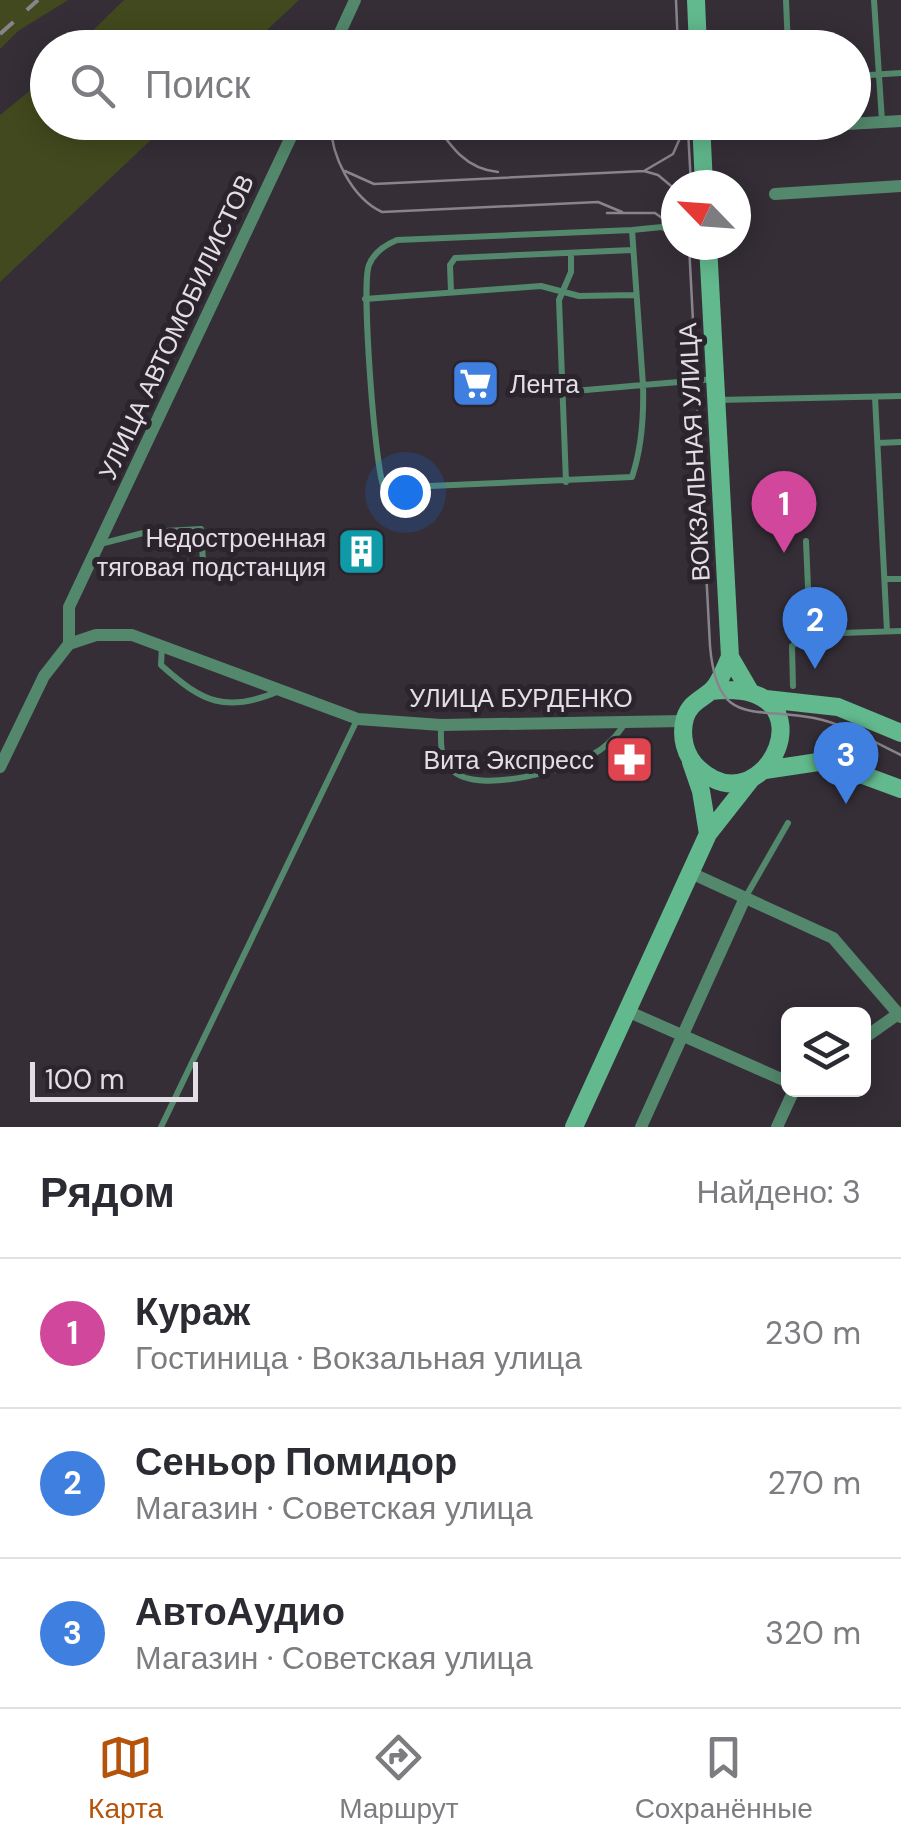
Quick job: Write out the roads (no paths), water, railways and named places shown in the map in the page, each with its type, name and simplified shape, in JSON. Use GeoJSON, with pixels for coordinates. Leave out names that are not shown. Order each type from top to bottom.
{"type":"FeatureCollection","features":[{"type":"Feature","properties":{"kind":"main road"},"geometry":{"type":"LineString","coordinates":[[696,0],[697,30]]}},
{"type":"Feature","properties":{"kind":"main road"},"geometry":{"type":"LineString","coordinates":[[702,140],[703,170]]}},
{"type":"Feature","properties":{"kind":"main road","name":"ВОКЗАЛЬНАЯ УЛИЦА"},"geometry":{"type":"LineString","coordinates":[[705,260],[716,379],[730,657],[758,696]]}},
{"type":"Feature","properties":{"kind":"main road"},"geometry":{"type":"LineString","coordinates":[[708,834],[701,791],[687,752],[684,721],[690,707],[711,690],[730,657]]}},
{"type":"Feature","properties":{"kind":"main road"},"geometry":{"type":"LineString","coordinates":[[711,690],[838,707],[901,734]]}},
{"type":"Feature","properties":{"kind":"main road"},"geometry":{"type":"LineString","coordinates":[[574,1127],[708,834],[781,744],[778,714],[758,696]]}},
{"type":"Feature","properties":{"kind":"main road"},"geometry":{"type":"LineString","coordinates":[[687,752],[707,775],[721,781],[825,761],[901,789]]}},
{"type":"Feature","properties":{"kind":"street"},"geometry":{"type":"LineString","coordinates":[[341,30],[355,0]]}},
{"type":"Feature","properties":{"kind":"street"},"geometry":{"type":"LineString","coordinates":[[871,122],[901,121]]}},
{"type":"Feature","properties":{"kind":"street","name":"УЛИЦА АВТОМОБИЛИСТОВ"},"geometry":{"type":"LineString","coordinates":[[70,644],[69,607],[289,140]]}},
{"type":"Feature","properties":{"kind":"street"},"geometry":{"type":"LineString","coordinates":[[775,194],[901,186]]}},
{"type":"Feature","properties":{"kind":"street","name":"УЛИЦА БУРДЕНКО"},"geometry":{"type":"LineString","coordinates":[[70,644],[96,635],[162,644],[358,718],[441,725],[684,721]]}},
{"type":"Feature","properties":{"kind":"street"},"geometry":{"type":"LineString","coordinates":[[0,767],[44,676],[70,644]]}},
{"type":"Feature","properties":{"kind":"street"},"geometry":{"type":"LineString","coordinates":[[691,873],[834,938],[900,1016],[871,1034]]}},
{"type":"Feature","properties":{"kind":"street"},"geometry":{"type":"LineString","coordinates":[[641,1127],[745,898]]}},
{"type":"Feature","properties":{"kind":"street"},"geometry":{"type":"LineString","coordinates":[[628,1011],[781,1079]]}},
{"type":"Feature","properties":{"kind":"street"},"geometry":{"type":"LineString","coordinates":[[777,1127],[791,1097]]}},
{"type":"Feature","properties":{"kind":"lane"},"geometry":{"type":"LineString","coordinates":[[786,0],[787,30]]}},
{"type":"Feature","properties":{"kind":"lane"},"geometry":{"type":"LineString","coordinates":[[874,0],[882,122]]}},
{"type":"Feature","properties":{"kind":"lane"},"geometry":{"type":"LineString","coordinates":[[871,75],[901,73]]}},
{"type":"Feature","properties":{"kind":"lane"},"geometry":{"type":"LineString","coordinates":[[632,230],[644,437],[634,456],[634,474],[566,482],[384,488],[365,299],[369,264],[385,245],[397,240],[661,228]]}},
{"type":"Feature","properties":{"kind":"lane"},"geometry":{"type":"LineString","coordinates":[[451,292],[450,265],[455,258],[632,250]]}},
{"type":"Feature","properties":{"kind":"lane"},"geometry":{"type":"LineString","coordinates":[[566,482],[562,291],[571,272],[570,253]]}},
{"type":"Feature","properties":{"kind":"lane"},"geometry":{"type":"LineString","coordinates":[[365,299],[541,286],[579,296],[636,296]]}},
{"type":"Feature","properties":{"kind":"lane"},"geometry":{"type":"LineString","coordinates":[[563,392],[716,379]]}},
{"type":"Feature","properties":{"kind":"lane"},"geometry":{"type":"LineString","coordinates":[[717,400],[901,396]]}},
{"type":"Feature","properties":{"kind":"lane"},"geometry":{"type":"LineString","coordinates":[[875,398],[887,631]]}},
{"type":"Feature","properties":{"kind":"lane"},"geometry":{"type":"LineString","coordinates":[[878,443],[901,442]]}},
{"type":"Feature","properties":{"kind":"lane"},"geometry":{"type":"LineString","coordinates":[[91,560],[144,565],[203,562],[202,530],[147,532],[98,544]]}},
{"type":"Feature","properties":{"kind":"lane"},"geometry":{"type":"LineString","coordinates":[[806,541],[810,634]]}},
{"type":"Feature","properties":{"kind":"lane"},"geometry":{"type":"LineString","coordinates":[[885,579],[901,580]]}},
{"type":"Feature","properties":{"kind":"lane"},"geometry":{"type":"LineString","coordinates":[[793,686],[792,646],[810,634],[901,631]]}},
{"type":"Feature","properties":{"kind":"lane"},"geometry":{"type":"LineString","coordinates":[[162,644],[162,665],[188,690],[222,704],[253,702],[280,691]]}},
{"type":"Feature","properties":{"kind":"lane"},"geometry":{"type":"LineString","coordinates":[[161,1127],[358,718]]}},
{"type":"Feature","properties":{"kind":"lane"},"geometry":{"type":"LineString","coordinates":[[441,725],[440,752],[452,770],[469,781],[521,779],[596,753],[627,720]]}},
{"type":"Feature","properties":{"kind":"lane"},"geometry":{"type":"LineString","coordinates":[[745,898],[788,823]]}},
{"type":"Feature","properties":{"kind":"tram line"},"geometry":{"type":"LineString","coordinates":[[676,0],[677,30]]}},
{"type":"Feature","properties":{"kind":"tram line"},"geometry":{"type":"LineString","coordinates":[[333,140],[352,186],[382,212],[598,202],[622,212]]}},
{"type":"Feature","properties":{"kind":"tram line"},"geometry":{"type":"LineString","coordinates":[[447,140],[468,161],[498,172]]}},
{"type":"Feature","properties":{"kind":"tram line"},"geometry":{"type":"LineString","coordinates":[[644,171],[673,154],[679,140]]}},
{"type":"Feature","properties":{"kind":"tram line"},"geometry":{"type":"LineString","coordinates":[[689,140],[690,170]]}},
{"type":"Feature","properties":{"kind":"tram line"},"geometry":{"type":"LineString","coordinates":[[345,171],[374,184],[644,171],[661,178]]}},
{"type":"Feature","properties":{"kind":"tram line"},"geometry":{"type":"LineString","coordinates":[[607,213],[655,213],[661,217]]}},
{"type":"Feature","properties":{"kind":"tram line"},"geometry":{"type":"LineString","coordinates":[[690,260],[710,646],[721,691],[742,709],[825,721],[901,755]]}},
{"type":"Feature","properties":{"kind":"railway"},"geometry":{"type":"LineString","coordinates":[[0,34],[38,0]]}},
{"type":"Feature","properties":{"kind":"place","name":"Лента"},"geometry":{"type":"Point","coordinates":[475,384]}},
{"type":"Feature","properties":{"kind":"place","name":"Недостроенная тяговая подстанция"},"geometry":{"type":"Point","coordinates":[361,552]}},
{"type":"Feature","properties":{"kind":"place","name":"Кураж"},"geometry":{"type":"Point","coordinates":[784,553]}},
{"type":"Feature","properties":{"kind":"place","name":"Сеньор Помидор"},"geometry":{"type":"Point","coordinates":[815,669]}},
{"type":"Feature","properties":{"kind":"place","name":"Вита Экспресс"},"geometry":{"type":"Point","coordinates":[629,760]}},
{"type":"Feature","properties":{"kind":"place","name":"АвтоАудио"},"geometry":{"type":"Point","coordinates":[846,804]}}]}
